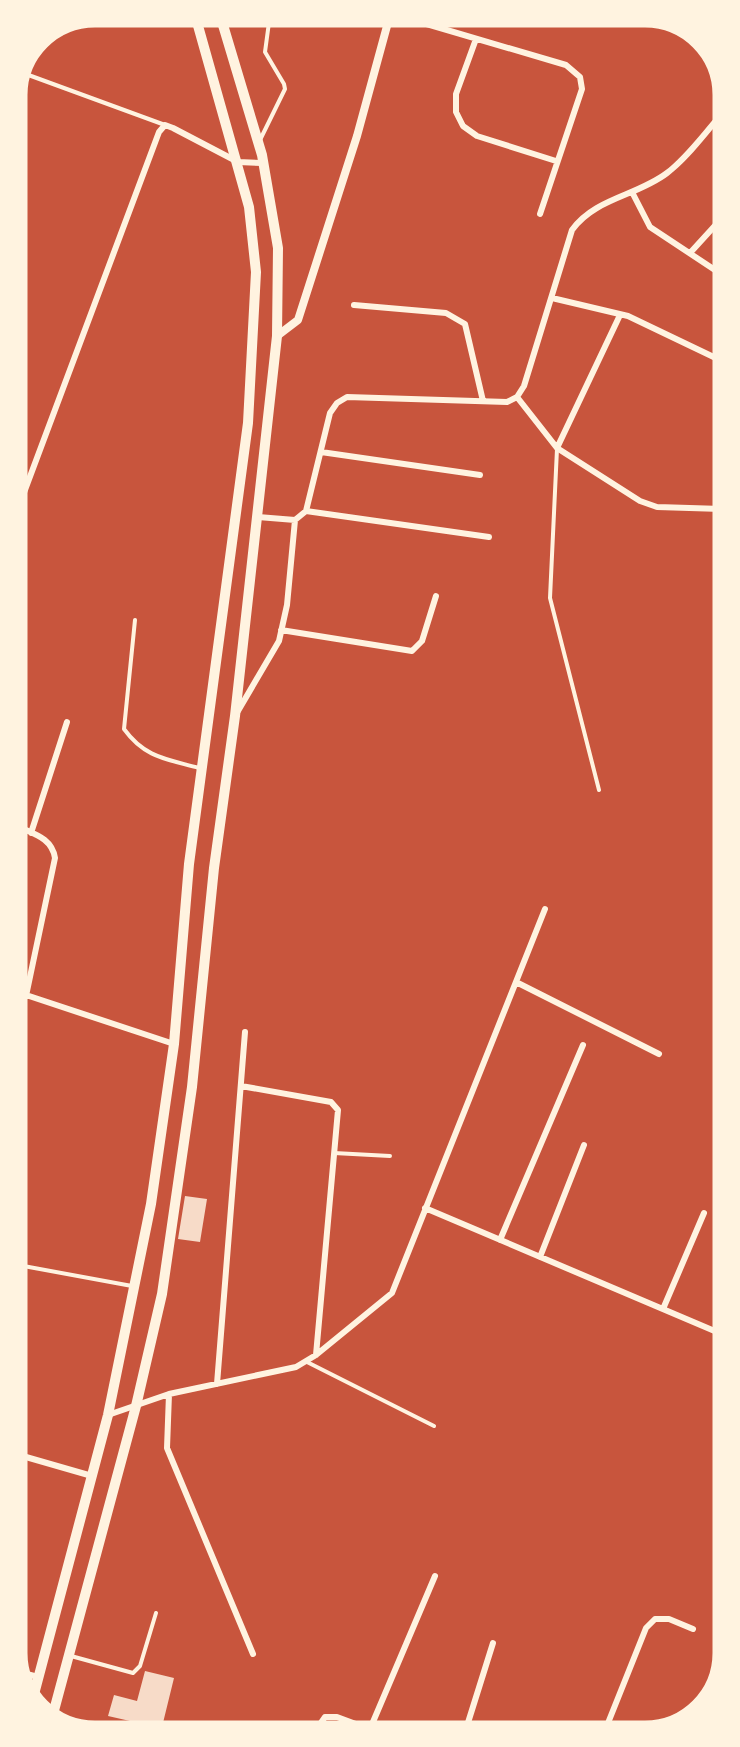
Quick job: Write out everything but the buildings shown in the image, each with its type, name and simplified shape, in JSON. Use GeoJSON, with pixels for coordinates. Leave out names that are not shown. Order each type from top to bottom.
{"type":"FeatureCollection","features":[{"type":"Feature","properties":{"kind":"main road"},"geometry":{"type":"LineString","coordinates":[[36,1687],[108,1415],[151,1204],[174,1044],[189,864],[248,423],[256,272],[249,207],[198,26]]}},
{"type":"Feature","properties":{"kind":"main road"},"geometry":{"type":"LineString","coordinates":[[54,1708],[136,1406],[162,1294],[181,1171],[214,868],[235,716],[277,336],[278,248],[259,144],[223,26]]}},
{"type":"Feature","properties":{"kind":"street"},"geometry":{"type":"LineString","coordinates":[[277,336],[298,320],[357,136],[387,26]]}},
{"type":"Feature","properties":{"kind":"street"},"geometry":{"type":"LineString","coordinates":[[433,26],[566,65],[580,77],[582,89],[540,214]]}},
{"type":"Feature","properties":{"kind":"street"},"geometry":{"type":"LineString","coordinates":[[476,39],[456,94],[456,112],[463,126],[477,136],[556,161]]}},
{"type":"Feature","properties":{"kind":"street"},"geometry":{"type":"LineString","coordinates":[[258,517],[295,520],[306,511],[330,412],[337,403],[347,397],[507,402],[517,397],[524,386],[572,230],[580,219],[594,209],[667,173],[714,123]]}},
{"type":"Feature","properties":{"kind":"street"},"geometry":{"type":"LineString","coordinates":[[26,487],[159,132],[165,125],[238,162],[263,163]]}},
{"type":"Feature","properties":{"kind":"street"},"geometry":{"type":"LineString","coordinates":[[632,192],[650,227],[714,269]]}},
{"type":"Feature","properties":{"kind":"street"},"geometry":{"type":"LineString","coordinates":[[690,253],[714,227]]}},
{"type":"Feature","properties":{"kind":"street"},"geometry":{"type":"LineString","coordinates":[[552,298],[620,315],[714,357]]}},
{"type":"Feature","properties":{"kind":"street"},"geometry":{"type":"LineString","coordinates":[[354,305],[446,313],[456,317],[465,324],[483,401]]}},
{"type":"Feature","properties":{"kind":"street"},"geometry":{"type":"LineString","coordinates":[[557,448],[620,315]]}},
{"type":"Feature","properties":{"kind":"street"},"geometry":{"type":"LineString","coordinates":[[517,397],[557,448],[649,505],[714,509]]}},
{"type":"Feature","properties":{"kind":"street"},"geometry":{"type":"LineString","coordinates":[[321,453],[480,475]]}},
{"type":"Feature","properties":{"kind":"street"},"geometry":{"type":"LineString","coordinates":[[306,511],[489,537]]}},
{"type":"Feature","properties":{"kind":"street"},"geometry":{"type":"LineString","coordinates":[[235,716],[279,641],[287,605],[295,520]]}},
{"type":"Feature","properties":{"kind":"street"},"geometry":{"type":"LineString","coordinates":[[281,630],[412,651],[422,641],[436,596]]}},
{"type":"Feature","properties":{"kind":"street"},"geometry":{"type":"LineString","coordinates":[[31,833],[67,722]]}},
{"type":"Feature","properties":{"kind":"street"},"geometry":{"type":"LineString","coordinates":[[26,830],[53,847],[55,858],[26,996],[174,1044]]}},
{"type":"Feature","properties":{"kind":"street"},"geometry":{"type":"LineString","coordinates":[[108,1415],[169,1394],[296,1367],[316,1355],[392,1293],[545,909]]}},
{"type":"Feature","properties":{"kind":"street"},"geometry":{"type":"LineString","coordinates":[[516,982],[659,1054]]}},
{"type":"Feature","properties":{"kind":"street"},"geometry":{"type":"LineString","coordinates":[[217,1384],[245,1032]]}},
{"type":"Feature","properties":{"kind":"street"},"geometry":{"type":"LineString","coordinates":[[500,1240],[583,1045]]}},
{"type":"Feature","properties":{"kind":"street"},"geometry":{"type":"LineString","coordinates":[[241,1086],[331,1102],[338,1110],[316,1355]]}},
{"type":"Feature","properties":{"kind":"street"},"geometry":{"type":"LineString","coordinates":[[540,1257],[584,1145]]}},
{"type":"Feature","properties":{"kind":"street"},"geometry":{"type":"LineString","coordinates":[[425,1208],[714,1331]]}},
{"type":"Feature","properties":{"kind":"street"},"geometry":{"type":"LineString","coordinates":[[663,1309],[704,1213]]}},
{"type":"Feature","properties":{"kind":"street"},"geometry":{"type":"LineString","coordinates":[[169,1394],[168,1448],[252,1654]]}},
{"type":"Feature","properties":{"kind":"street"},"geometry":{"type":"LineString","coordinates":[[26,1457],[92,1476]]}},
{"type":"Feature","properties":{"kind":"street"},"geometry":{"type":"LineString","coordinates":[[375,1722],[435,1576]]}},
{"type":"Feature","properties":{"kind":"street"},"geometry":{"type":"LineString","coordinates":[[608,1722],[646,1628],[655,1619],[669,1619],[693,1629]]}},
{"type":"Feature","properties":{"kind":"street"},"geometry":{"type":"LineString","coordinates":[[468,1722],[493,1643]]}},
{"type":"Feature","properties":{"kind":"street"},"geometry":{"type":"LineString","coordinates":[[29,1675],[38,1677]]}},
{"type":"Feature","properties":{"kind":"street"},"geometry":{"type":"LineString","coordinates":[[322,1721],[325,1716],[349,1721]]}},
{"type":"Feature","properties":{"kind":"lane"},"geometry":{"type":"LineString","coordinates":[[259,144],[285,89],[265,52],[269,26]]}},
{"type":"Feature","properties":{"kind":"lane"},"geometry":{"type":"LineString","coordinates":[[29,75],[165,125]]}},
{"type":"Feature","properties":{"kind":"lane"},"geometry":{"type":"LineString","coordinates":[[557,448],[550,598],[599,790]]}},
{"type":"Feature","properties":{"kind":"lane"},"geometry":{"type":"LineString","coordinates":[[135,620],[124,729],[135,744],[153,756],[203,769]]}},
{"type":"Feature","properties":{"kind":"lane"},"geometry":{"type":"LineString","coordinates":[[334,1153],[390,1156]]}},
{"type":"Feature","properties":{"kind":"lane"},"geometry":{"type":"LineString","coordinates":[[26,1266],[136,1286]]}},
{"type":"Feature","properties":{"kind":"lane"},"geometry":{"type":"LineString","coordinates":[[306,1362],[434,1426]]}},
{"type":"Feature","properties":{"kind":"lane"},"geometry":{"type":"LineString","coordinates":[[67,1655],[133,1672],[140,1666],[156,1613]]}}]}
